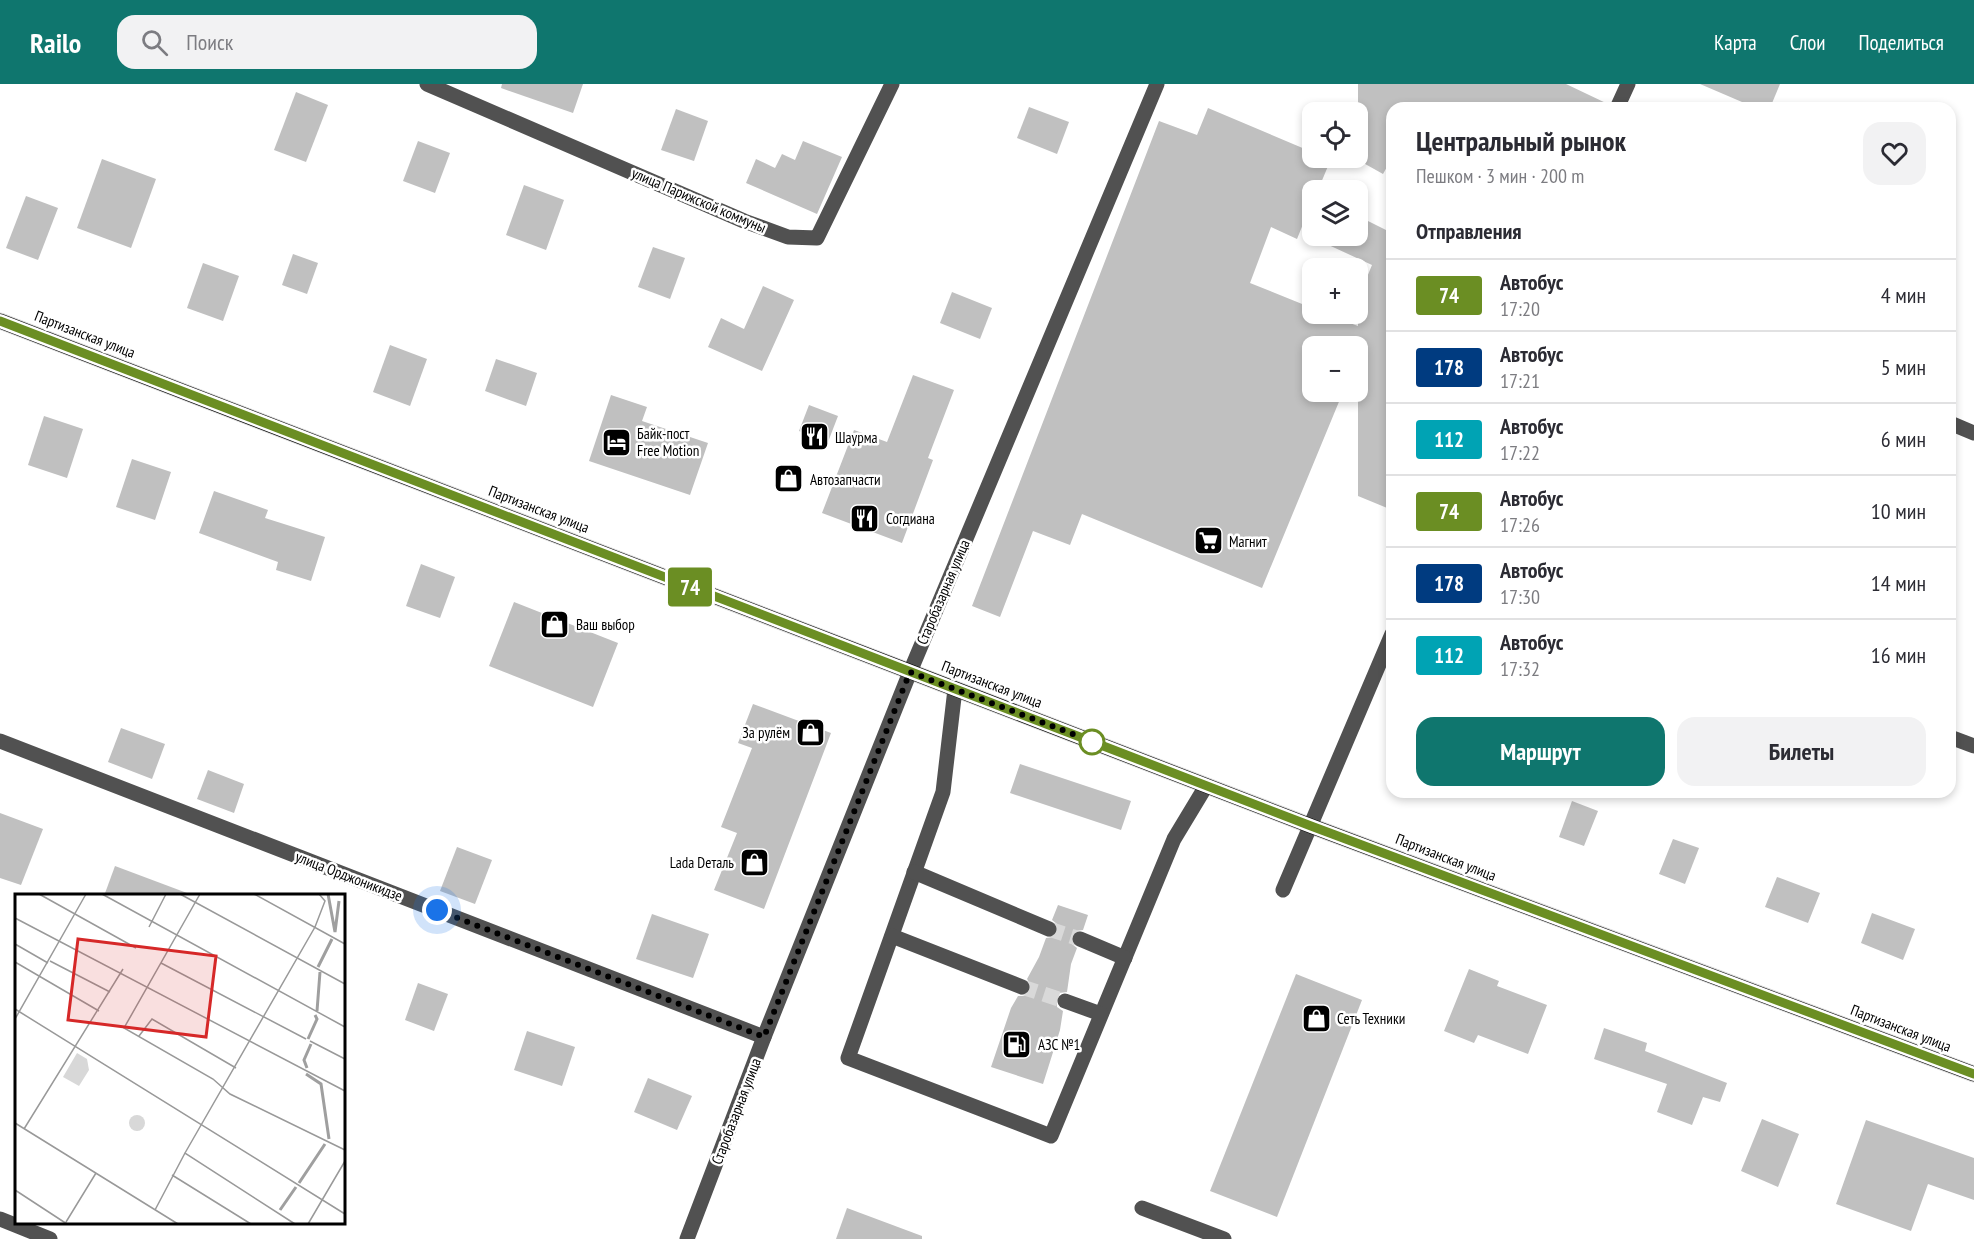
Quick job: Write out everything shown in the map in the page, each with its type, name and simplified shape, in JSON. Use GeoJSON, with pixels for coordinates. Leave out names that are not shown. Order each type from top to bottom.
{"type":"FeatureCollection","features":[{"type":"Feature","properties":{"kind":"main road","name":"Партизанская улица"},"geometry":{"type":"LineString","coordinates":[[0,321],[1206,786],[1974,1074]]}},
{"type":"Feature","properties":{"kind":"street","name":"улица Парижской коммуны"},"geometry":{"type":"LineString","coordinates":[[427,84],[744,221],[788,237],[817,238],[892,84]]}},
{"type":"Feature","properties":{"kind":"street","name":"Старобазарная улица"},"geometry":{"type":"LineString","coordinates":[[687,1239],[764,1037],[910,672],[1157,84]]}},
{"type":"Feature","properties":{"kind":"street"},"geometry":{"type":"LineString","coordinates":[[1620,102],[1628,84]]}},
{"type":"Feature","properties":{"kind":"street"},"geometry":{"type":"LineString","coordinates":[[1956,426],[1974,433]]}},
{"type":"Feature","properties":{"kind":"street"},"geometry":{"type":"LineString","coordinates":[[1283,890],[1386,648]]}},
{"type":"Feature","properties":{"kind":"street"},"geometry":{"type":"LineString","coordinates":[[955,689],[943,792],[848,1058],[1051,1136],[1174,839],[1206,786]]}},
{"type":"Feature","properties":{"kind":"street"},"geometry":{"type":"LineString","coordinates":[[1956,739],[1974,746]]}},
{"type":"Feature","properties":{"kind":"street","name":"улица Орджоникидзе"},"geometry":{"type":"LineString","coordinates":[[0,741],[764,1037]]}},
{"type":"Feature","properties":{"kind":"street"},"geometry":{"type":"LineString","coordinates":[[914,872],[1049,930]]}},
{"type":"Feature","properties":{"kind":"street"},"geometry":{"type":"LineString","coordinates":[[892,936],[1022,987]]}},
{"type":"Feature","properties":{"kind":"street"},"geometry":{"type":"LineString","coordinates":[[1080,939],[1125,958]]}},
{"type":"Feature","properties":{"kind":"street"},"geometry":{"type":"LineString","coordinates":[[1065,1001],[1101,1014]]}},
{"type":"Feature","properties":{"kind":"street"},"geometry":{"type":"LineString","coordinates":[[1142,1208],[1224,1239]]}},
{"type":"Feature","properties":{"kind":"street"},"geometry":{"type":"LineString","coordinates":[[0,1219],[50,1239]]}},
{"type":"Feature","properties":{"kind":"building"},"geometry":{"type":"Polygon","coordinates":[[[502,84],[583,84],[573,113],[501,88],[502,84]]]}},
{"type":"Feature","properties":{"kind":"building"},"geometry":{"type":"Polygon","coordinates":[[[1358,84],[1566,84],[1604,102],[1386,102],[1386,169],[1383,174],[1368,166],[1368,102],[1358,102],[1358,84]]]}},
{"type":"Feature","properties":{"kind":"building"},"geometry":{"type":"Polygon","coordinates":[[[1700,84],[1780,84],[1772,102],[1742,102],[1700,84]]]}},
{"type":"Feature","properties":{"kind":"building"},"geometry":{"type":"Polygon","coordinates":[[[296,92],[328,105],[306,162],[274,150],[296,92]]]}},
{"type":"Feature","properties":{"kind":"building"},"geometry":{"type":"Polygon","coordinates":[[[1029,107],[1069,122],[1057,154],[1017,138],[1029,107]]]}},
{"type":"Feature","properties":{"kind":"building"},"geometry":{"type":"Polygon","coordinates":[[[1208,108],[1302,148],[1302,168],[1327,168],[1322,180],[1302,180],[1302,227],[1297,239],[1271,227],[1250,283],[1302,304],[1302,324],[1352,324],[1358,326],[1358,324],[1368,324],[1368,275],[1372,265],[1368,263],[1368,258],[1357,258],[1331,246],[1368,246],[1368,221],[1386,230],[1386,508],[1358,496],[1358,402],[1368,402],[1368,336],[1302,336],[1302,402],[1339,402],[1262,588],[1082,514],[1070,545],[1033,531],[1000,617],[972,606],[1159,121],[1197,135],[1208,108]]]}},
{"type":"Feature","properties":{"kind":"building"},"geometry":{"type":"Polygon","coordinates":[[[676,109],[708,121],[694,161],[661,150],[676,109]]]}},
{"type":"Feature","properties":{"kind":"building"},"geometry":{"type":"Polygon","coordinates":[[[418,141],[450,153],[435,193],[403,181],[418,141]]]}},
{"type":"Feature","properties":{"kind":"building"},"geometry":{"type":"Polygon","coordinates":[[[803,141],[842,157],[817,214],[746,183],[756,159],[775,168],[782,154],[795,160],[803,141]]]}},
{"type":"Feature","properties":{"kind":"building"},"geometry":{"type":"Polygon","coordinates":[[[102,159],[156,179],[131,248],[77,228],[102,159]]]}},
{"type":"Feature","properties":{"kind":"building"},"geometry":{"type":"Polygon","coordinates":[[[524,185],[564,200],[546,250],[506,235],[524,185]]]}},
{"type":"Feature","properties":{"kind":"building"},"geometry":{"type":"Polygon","coordinates":[[[26,196],[58,208],[38,260],[6,248],[26,196]]]}},
{"type":"Feature","properties":{"kind":"building"},"geometry":{"type":"Polygon","coordinates":[[[653,247],[685,258],[670,299],[638,287],[653,247]]]}},
{"type":"Feature","properties":{"kind":"building"},"geometry":{"type":"Polygon","coordinates":[[[293,254],[318,263],[307,294],[282,285],[293,254]]]}},
{"type":"Feature","properties":{"kind":"building"},"geometry":{"type":"Polygon","coordinates":[[[203,263],[239,276],[223,321],[187,308],[203,263]]]}},
{"type":"Feature","properties":{"kind":"building"},"geometry":{"type":"Polygon","coordinates":[[[763,286],[794,300],[762,371],[708,347],[721,318],[744,329],[763,286]]]}},
{"type":"Feature","properties":{"kind":"building"},"geometry":{"type":"Polygon","coordinates":[[[952,292],[992,308],[980,339],[940,323],[952,292]]]}},
{"type":"Feature","properties":{"kind":"building"},"geometry":{"type":"Polygon","coordinates":[[[390,345],[427,359],[410,406],[373,392],[390,345]]]}},
{"type":"Feature","properties":{"kind":"building"},"geometry":{"type":"Polygon","coordinates":[[[496,359],[537,373],[526,406],[485,391],[496,359]]]}},
{"type":"Feature","properties":{"kind":"building"},"geometry":{"type":"Polygon","coordinates":[[[913,375],[954,390],[928,458],[933,460],[902,543],[822,513],[854,430],[887,442],[913,375]]]}},
{"type":"Feature","properties":{"kind":"building"},"geometry":{"type":"Polygon","coordinates":[[[611,395],[647,407],[642,421],[708,443],[690,495],[589,461],[611,395]]]}},
{"type":"Feature","properties":{"kind":"building"},"geometry":{"type":"Polygon","coordinates":[[[809,405],[838,416],[828,442],[799,431],[809,405]]]}},
{"type":"Feature","properties":{"kind":"building"},"geometry":{"type":"Polygon","coordinates":[[[44,416],[83,429],[67,478],[28,465],[44,416]]]}},
{"type":"Feature","properties":{"kind":"building"},"geometry":{"type":"Polygon","coordinates":[[[132,459],[171,472],[155,520],[116,507],[132,459]]]}},
{"type":"Feature","properties":{"kind":"building"},"geometry":{"type":"Polygon","coordinates":[[[214,491],[268,510],[265,518],[325,537],[311,581],[276,570],[278,562],[199,533],[214,491]]]}},
{"type":"Feature","properties":{"kind":"building"},"geometry":{"type":"Polygon","coordinates":[[[421,564],[455,577],[440,618],[406,606],[421,564]]]}},
{"type":"Feature","properties":{"kind":"building"},"geometry":{"type":"Polygon","coordinates":[[[514,602],[618,643],[593,707],[489,666],[514,602]]]}},
{"type":"Feature","properties":{"kind":"building"},"geometry":{"type":"Polygon","coordinates":[[[753,704],[831,733],[764,909],[714,890],[737,833],[721,827],[752,748],[738,743],[753,704]]]}},
{"type":"Feature","properties":{"kind":"building"},"geometry":{"type":"Polygon","coordinates":[[[121,728],[165,744],[152,779],[108,762],[121,728]]]}},
{"type":"Feature","properties":{"kind":"building"},"geometry":{"type":"Polygon","coordinates":[[[1020,764],[1131,801],[1121,830],[1010,793],[1020,764]]]}},
{"type":"Feature","properties":{"kind":"building"},"geometry":{"type":"Polygon","coordinates":[[[208,770],[244,784],[234,813],[197,799],[208,770]]]}},
{"type":"Feature","properties":{"kind":"building"},"geometry":{"type":"Polygon","coordinates":[[[1572,801],[1598,811],[1584,846],[1559,837],[1572,801]]]}},
{"type":"Feature","properties":{"kind":"building"},"geometry":{"type":"Polygon","coordinates":[[[0,813],[43,829],[21,885],[0,878],[0,813]]]}},
{"type":"Feature","properties":{"kind":"building"},"geometry":{"type":"Polygon","coordinates":[[[1673,839],[1699,848],[1685,884],[1659,874],[1673,839]]]}},
{"type":"Feature","properties":{"kind":"building"},"geometry":{"type":"Polygon","coordinates":[[[457,847],[492,860],[475,904],[440,891],[457,847]]]}},
{"type":"Feature","properties":{"kind":"building"},"geometry":{"type":"Polygon","coordinates":[[[115,866],[187,893],[187,894],[105,894],[115,866]]]}},
{"type":"Feature","properties":{"kind":"building"},"geometry":{"type":"Polygon","coordinates":[[[1777,877],[1820,893],[1808,923],[1765,907],[1777,877]]]}},
{"type":"Feature","properties":{"kind":"building"},"geometry":{"type":"Polygon","coordinates":[[[1058,905],[1088,915],[1083,930],[1075,931],[1071,936],[1072,944],[1077,948],[1071,964],[1067,992],[1059,993],[1056,998],[1057,1007],[1063,1011],[1060,1030],[1043,1084],[991,1067],[1011,1008],[1018,996],[1024,996],[1031,991],[1031,985],[1027,979],[1046,938],[1054,937],[1058,932],[1057,924],[1052,920],[1058,905]]]}},
{"type":"Feature","properties":{"kind":"building"},"geometry":{"type":"Polygon","coordinates":[[[1872,913],[1915,929],[1903,960],[1861,943],[1872,913]]]}},
{"type":"Feature","properties":{"kind":"building"},"geometry":{"type":"Polygon","coordinates":[[[652,914],[709,934],[693,978],[636,959],[652,914]]]}},
{"type":"Feature","properties":{"kind":"building"},"geometry":{"type":"Polygon","coordinates":[[[1469,969],[1499,981],[1497,986],[1547,1005],[1528,1054],[1478,1035],[1474,1043],[1444,1031],[1469,969]]]}},
{"type":"Feature","properties":{"kind":"building"},"geometry":{"type":"Polygon","coordinates":[[[1296,974],[1362,1000],[1277,1217],[1210,1191],[1296,974]]]}},
{"type":"Feature","properties":{"kind":"building"},"geometry":{"type":"Polygon","coordinates":[[[418,983],[448,994],[434,1031],[405,1020],[418,983]]]}},
{"type":"Feature","properties":{"kind":"building"},"geometry":{"type":"Polygon","coordinates":[[[1604,1028],[1647,1043],[1645,1051],[1727,1083],[1720,1102],[1703,1097],[1692,1125],[1657,1112],[1667,1084],[1594,1059],[1604,1028]]]}},
{"type":"Feature","properties":{"kind":"building"},"geometry":{"type":"Polygon","coordinates":[[[527,1031],[575,1047],[562,1086],[514,1070],[527,1031]]]}},
{"type":"Feature","properties":{"kind":"building"},"geometry":{"type":"Polygon","coordinates":[[[648,1078],[692,1096],[677,1130],[634,1112],[648,1078]]]}},
{"type":"Feature","properties":{"kind":"building"},"geometry":{"type":"Polygon","coordinates":[[[1762,1119],[1799,1134],[1778,1187],[1741,1171],[1762,1119]]]}},
{"type":"Feature","properties":{"kind":"building"},"geometry":{"type":"Polygon","coordinates":[[[1866,1120],[1974,1158],[1974,1200],[1928,1184],[1911,1231],[1836,1204],[1866,1120]]]}},
{"type":"Feature","properties":{"kind":"building"},"geometry":{"type":"Polygon","coordinates":[[[847,1208],[922,1236],[922,1239],[836,1239],[847,1208]]]}},
{"type":"Feature","properties":{"kind":"tunnel"},"geometry":{"type":"LineString","coordinates":[[1049,929],[1080,939]]}},
{"type":"Feature","properties":{"kind":"tunnel"},"geometry":{"type":"LineString","coordinates":[[1022,987],[1065,1001]]}},
{"type":"Feature","properties":{"kind":"bus line","name":"74"},"geometry":{"type":"LineString","coordinates":[[0,321],[1311,826],[1974,1074]]}},
{"type":"Feature","properties":{"kind":"place","name":"Шаурма"},"geometry":{"type":"Point","coordinates":[814,437]}},
{"type":"Feature","properties":{"kind":"place","name":"Байк-пост Free Motion"},"geometry":{"type":"Point","coordinates":[616,442]}},
{"type":"Feature","properties":{"kind":"place","name":"Автозапчасти"},"geometry":{"type":"Point","coordinates":[789,479]}},
{"type":"Feature","properties":{"kind":"place","name":"Согдиана"},"geometry":{"type":"Point","coordinates":[865,518]}},
{"type":"Feature","properties":{"kind":"place","name":"Магнит"},"geometry":{"type":"Point","coordinates":[1208,541]}},
{"type":"Feature","properties":{"kind":"place","name":"Ваш выбор"},"geometry":{"type":"Point","coordinates":[555,624]}},
{"type":"Feature","properties":{"kind":"place","name":"За рулём"},"geometry":{"type":"Point","coordinates":[811,732]}},
{"type":"Feature","properties":{"kind":"place","name":"Lada Dеталь"},"geometry":{"type":"Point","coordinates":[755,862]}},
{"type":"Feature","properties":{"kind":"place","name":"Сеть Техники"},"geometry":{"type":"Point","coordinates":[1316,1018]}},
{"type":"Feature","properties":{"kind":"place","name":"АЗС №1"},"geometry":{"type":"Point","coordinates":[1017,1044]}},
{"type":"Feature","properties":{"kind":"route"},"geometry":{"type":"LineString","coordinates":[[437,910],[764,1037],[910,672],[1094,742],[1092,742]]}}]}
